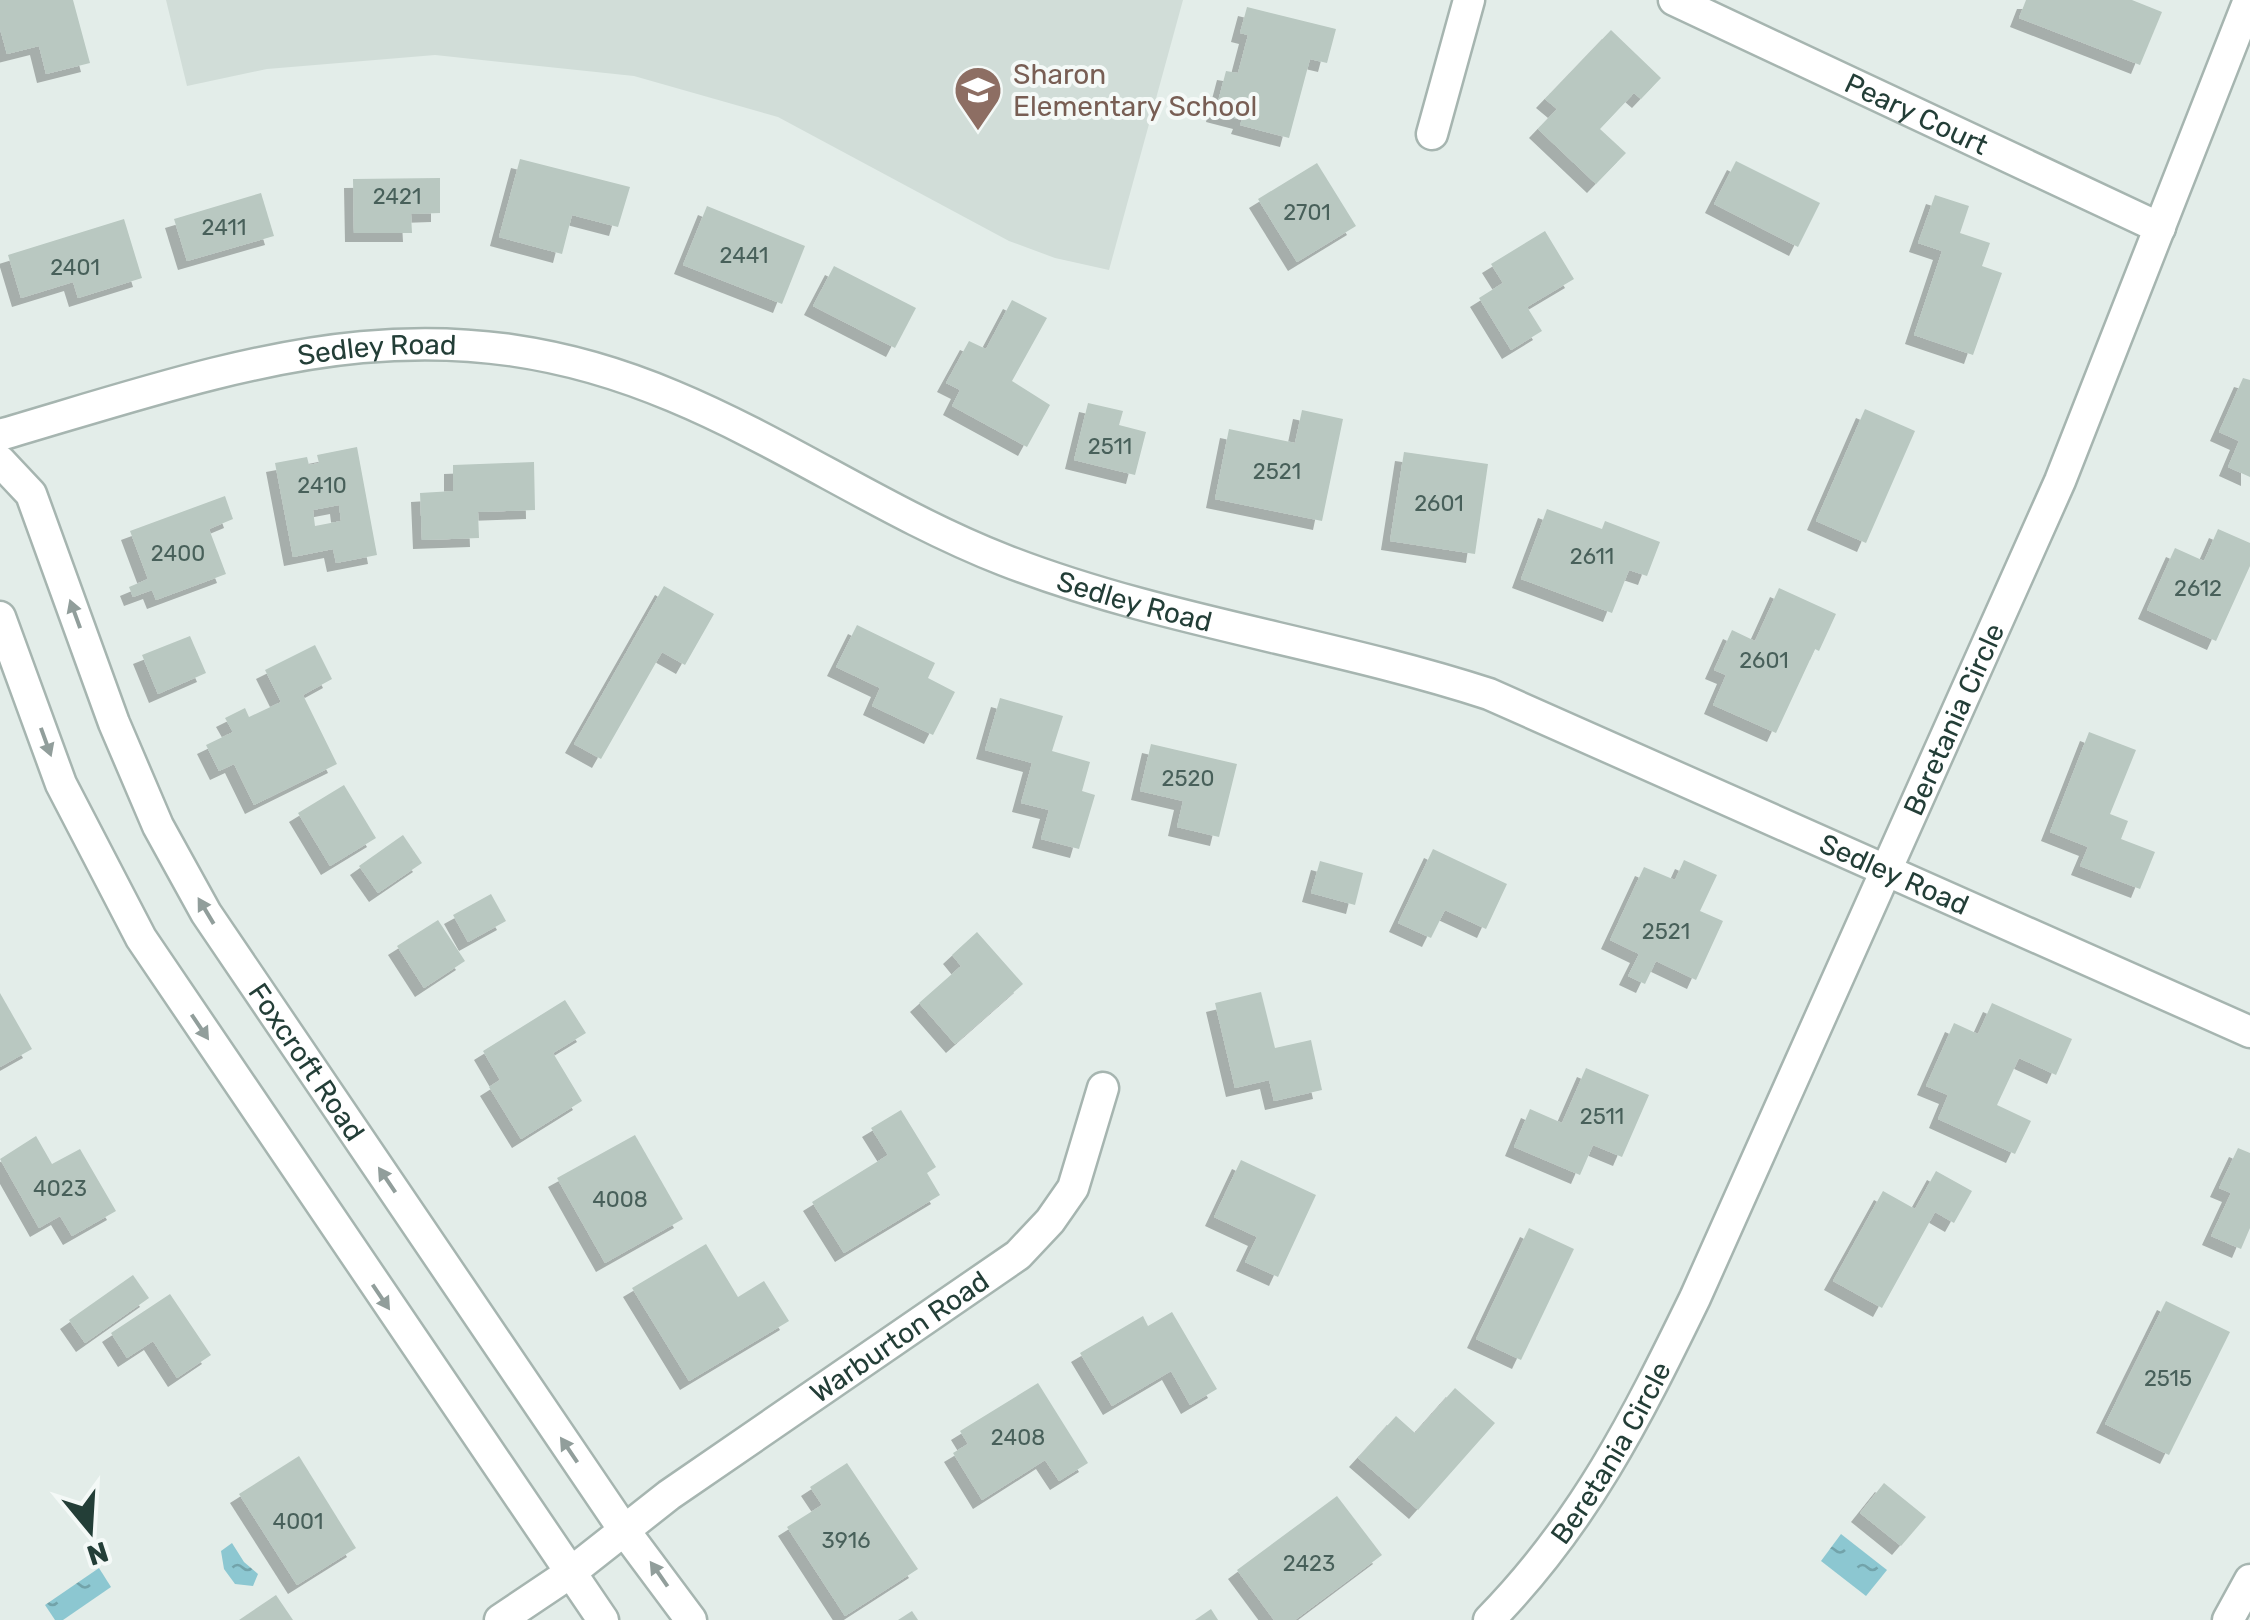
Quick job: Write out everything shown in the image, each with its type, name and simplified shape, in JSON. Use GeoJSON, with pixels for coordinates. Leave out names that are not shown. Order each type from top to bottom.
{"type":"FeatureCollection","features":[{"type":"Feature","properties":{"kind":"street"},"geometry":{"type":"LineString","coordinates":[[1432,134],[1470,0]]}},
{"type":"Feature","properties":{"kind":"street","name":"Peary Court"},"geometry":{"type":"LineString","coordinates":[[1674,0],[2160,228]]}},
{"type":"Feature","properties":{"kind":"street","name":"Beretania Circle"},"geometry":{"type":"LineString","coordinates":[[1489,1620],[1572,1525],[1630,1431],[1695,1298],[2060,481],[2249,0]]}},
{"type":"Feature","properties":{"kind":"street","name":"Sedley Road"},"geometry":{"type":"LineString","coordinates":[[0,434],[246,363],[334,346],[440,343],[498,348],[575,363],[676,396],[1000,558],[1132,601],[1412,669],[1488,694],[2250,1032]]}},
{"type":"Feature","properties":{"kind":"street","name":"Foxcroft Road"},"geometry":{"type":"LineString","coordinates":[[0,461],[31,494],[114,723],[158,826],[206,913],[624,1530],[691,1620]]}},
{"type":"Feature","properties":{"kind":"street"},"geometry":{"type":"LineString","coordinates":[[0,618],[61,784],[141,938],[603,1620]]}},
{"type":"Feature","properties":{"kind":"street","name":"Warburton Road"},"geometry":{"type":"LineString","coordinates":[[570,1572],[624,1530],[1018,1255],[1050,1222],[1073,1188],[1103,1088]]}},
{"type":"Feature","properties":{"kind":"street"},"geometry":{"type":"LineString","coordinates":[[500,1620],[570,1572]]}},
{"type":"Feature","properties":{"kind":"street"},"geometry":{"type":"LineString","coordinates":[[2228,1620],[2250,1580]]}},
{"type":"Feature","properties":{"kind":"shaded area","name":"Sharon Elementary School"},"geometry":{"type":"Polygon","coordinates":[[[166,0],[1183,0],[1109,270],[1055,258],[1009,241],[778,117],[634,76],[435,55],[267,69],[187,86],[166,0]]]}},
{"type":"Feature","properties":{"kind":"water"},"geometry":{"type":"Polygon","coordinates":[[[1841,1534],[1887,1570],[1866,1596],[1821,1561],[1841,1534]]]}},
{"type":"Feature","properties":{"kind":"water"},"geometry":{"type":"Polygon","coordinates":[[[232,1543],[244,1562],[258,1574],[253,1586],[235,1584],[224,1569],[221,1551],[232,1543]]]}},
{"type":"Feature","properties":{"kind":"water"},"geometry":{"type":"Polygon","coordinates":[[[99,1568],[111,1587],[63,1620],[55,1620],[45,1605],[99,1568]]]}},
{"type":"Feature","properties":{"kind":"building"},"geometry":{"type":"Polygon","coordinates":[[[0,0],[73,0],[90,63],[46,74],[39,46],[7,54],[0,29],[0,0]]]}},
{"type":"Feature","properties":{"kind":"building"},"geometry":{"type":"Polygon","coordinates":[[[2026,0],[2132,0],[2162,12],[2140,65],[2019,18],[2026,0]]]}},
{"type":"Feature","properties":{"kind":"building"},"geometry":{"type":"Polygon","coordinates":[[[1247,7],[1336,29],[1327,63],[1310,59],[1289,138],[1240,125],[1242,120],[1215,113],[1226,71],[1238,73],[1248,35],[1240,33],[1247,7]]]}},
{"type":"Feature","properties":{"kind":"building"},"geometry":{"type":"Polygon","coordinates":[[[1611,30],[1661,78],[1641,99],[1634,93],[1600,129],[1626,153],[1596,184],[1538,129],[1557,109],[1545,99],[1611,30]]]}},
{"type":"Feature","properties":{"kind":"building"},"geometry":{"type":"Polygon","coordinates":[[[520,159],[630,187],[618,227],[572,215],[562,254],[499,237],[520,159]]]}},
{"type":"Feature","properties":{"kind":"building"},"geometry":{"type":"Polygon","coordinates":[[[1736,161],[1820,203],[1798,247],[1714,204],[1736,161]]]}},
{"type":"Feature","properties":{"kind":"building"},"geometry":{"type":"Polygon","coordinates":[[[1317,163],[1356,226],[1297,262],[1258,199],[1317,163]]]}},
{"type":"Feature","properties":{"kind":"building"},"geometry":{"type":"Polygon","coordinates":[[[440,178],[440,213],[411,214],[412,233],[354,233],[353,179],[440,178]]]}},
{"type":"Feature","properties":{"kind":"building"},"geometry":{"type":"Polygon","coordinates":[[[261,193],[274,236],[187,261],[174,219],[261,193]]]}},
{"type":"Feature","properties":{"kind":"building"},"geometry":{"type":"Polygon","coordinates":[[[1935,195],[1969,206],[1960,233],[1990,243],[1982,266],[2002,273],[1973,355],[1914,335],[1942,251],[1918,243],[1935,195]]]}},
{"type":"Feature","properties":{"kind":"building"},"geometry":{"type":"Polygon","coordinates":[[[707,206],[805,246],[782,304],[683,265],[707,206]]]}},
{"type":"Feature","properties":{"kind":"building"},"geometry":{"type":"Polygon","coordinates":[[[124,219],[142,278],[78,298],[73,282],[21,298],[8,255],[124,219]]]}},
{"type":"Feature","properties":{"kind":"building"},"geometry":{"type":"Polygon","coordinates":[[[1545,231],[1574,279],[1527,307],[1542,331],[1511,350],[1479,298],[1503,283],[1491,264],[1545,231]]]}},
{"type":"Feature","properties":{"kind":"building"},"geometry":{"type":"Polygon","coordinates":[[[834,266],[916,308],[895,348],[813,306],[834,266]]]}},
{"type":"Feature","properties":{"kind":"building"},"geometry":{"type":"Polygon","coordinates":[[[1012,300],[1047,318],[1012,381],[1050,405],[1027,447],[952,406],[960,390],[946,383],[969,341],[986,349],[1012,300]]]}},
{"type":"Feature","properties":{"kind":"building"},"geometry":{"type":"Polygon","coordinates":[[[2243,378],[2250,380],[2250,477],[2228,467],[2239,441],[2219,432],[2243,378]]]}},
{"type":"Feature","properties":{"kind":"building"},"geometry":{"type":"Polygon","coordinates":[[[1088,403],[1123,411],[1119,425],[1146,432],[1135,475],[1074,460],[1088,403]]]}},
{"type":"Feature","properties":{"kind":"building"},"geometry":{"type":"Polygon","coordinates":[[[1865,409],[1915,431],[1866,543],[1816,521],[1865,409]]]}},
{"type":"Feature","properties":{"kind":"building"},"geometry":{"type":"Polygon","coordinates":[[[1302,410],[1343,419],[1322,521],[1215,499],[1229,429],[1295,443],[1302,410]]]}},
{"type":"Feature","properties":{"kind":"building"},"geometry":{"type":"Polygon","coordinates":[[[357,447],[377,555],[336,563],[333,549],[293,557],[275,463],[307,457],[309,465],[319,463],[317,455],[357,447]],[[339,505],[313,510],[315,526],[341,521],[339,505]]]}},
{"type":"Feature","properties":{"kind":"building"},"geometry":{"type":"Polygon","coordinates":[[[1404,452],[1488,464],[1475,554],[1390,541],[1404,452]]]}},
{"type":"Feature","properties":{"kind":"building"},"geometry":{"type":"Polygon","coordinates":[[[534,462],[535,510],[478,512],[479,538],[422,540],[420,493],[453,491],[453,465],[534,462]]]}},
{"type":"Feature","properties":{"kind":"building"},"geometry":{"type":"Polygon","coordinates":[[[225,496],[233,519],[209,529],[226,574],[156,600],[152,590],[133,597],[129,587],[148,579],[130,531],[225,496]]]}},
{"type":"Feature","properties":{"kind":"building"},"geometry":{"type":"Polygon","coordinates":[[[1547,509],[1602,529],[1605,521],[1660,542],[1647,576],[1629,570],[1612,613],[1521,579],[1547,509]]]}},
{"type":"Feature","properties":{"kind":"building"},"geometry":{"type":"Polygon","coordinates":[[[2218,529],[2250,543],[2250,566],[2216,641],[2147,610],[2175,548],[2204,561],[2218,529]]]}},
{"type":"Feature","properties":{"kind":"building"},"geometry":{"type":"Polygon","coordinates":[[[664,586],[714,614],[685,665],[662,652],[601,759],[574,744],[664,586]]]}},
{"type":"Feature","properties":{"kind":"building"},"geometry":{"type":"Polygon","coordinates":[[[1779,588],[1836,614],[1776,733],[1713,705],[1726,675],[1714,670],[1732,630],[1755,641],[1779,588]]]}},
{"type":"Feature","properties":{"kind":"building"},"geometry":{"type":"Polygon","coordinates":[[[857,625],[935,663],[928,678],[955,692],[933,735],[872,706],[880,688],[836,667],[857,625]]]}},
{"type":"Feature","properties":{"kind":"building"},"geometry":{"type":"Polygon","coordinates":[[[190,636],[206,673],[158,694],[142,655],[190,636]]]}},
{"type":"Feature","properties":{"kind":"building"},"geometry":{"type":"Polygon","coordinates":[[[315,645],[332,679],[303,695],[337,764],[254,805],[234,764],[219,771],[206,745],[233,732],[225,718],[245,708],[249,717],[281,702],[265,670],[315,645]]]}},
{"type":"Feature","properties":{"kind":"building"},"geometry":{"type":"Polygon","coordinates":[[[1000,698],[1063,716],[1052,751],[1090,762],[1082,791],[1095,795],[1079,849],[1041,839],[1049,810],[1021,803],[1032,763],[985,750],[1000,698]]]}},
{"type":"Feature","properties":{"kind":"building"},"geometry":{"type":"Polygon","coordinates":[[[2089,732],[2136,750],[2110,814],[2128,821],[2121,839],[2155,852],[2140,889],[2080,866],[2088,847],[2050,832],[2089,732]]]}},
{"type":"Feature","properties":{"kind":"building"},"geometry":{"type":"Polygon","coordinates":[[[1151,744],[1237,764],[1219,837],[1177,827],[1183,801],[1140,791],[1151,744]]]}},
{"type":"Feature","properties":{"kind":"building"},"geometry":{"type":"Polygon","coordinates":[[[344,785],[376,838],[330,866],[298,813],[344,785]]]}},
{"type":"Feature","properties":{"kind":"building"},"geometry":{"type":"Polygon","coordinates":[[[403,835],[422,863],[378,893],[359,866],[403,835]]]}},
{"type":"Feature","properties":{"kind":"building"},"geometry":{"type":"Polygon","coordinates":[[[1433,849],[1507,884],[1486,929],[1445,910],[1431,938],[1398,923],[1433,849]]]}},
{"type":"Feature","properties":{"kind":"building"},"geometry":{"type":"Polygon","coordinates":[[[1684,860],[1717,875],[1700,911],[1723,921],[1696,980],[1656,961],[1645,984],[1628,976],[1639,954],[1610,940],[1644,867],[1675,880],[1684,860]]]}},
{"type":"Feature","properties":{"kind":"building"},"geometry":{"type":"Polygon","coordinates":[[[1320,861],[1363,873],[1355,905],[1311,893],[1320,861]]]}},
{"type":"Feature","properties":{"kind":"building"},"geometry":{"type":"Polygon","coordinates":[[[491,894],[506,921],[468,942],[453,915],[491,894]]]}},
{"type":"Feature","properties":{"kind":"building"},"geometry":{"type":"Polygon","coordinates":[[[438,920],[465,961],[424,988],[397,946],[438,920]]]}},
{"type":"Feature","properties":{"kind":"building"},"geometry":{"type":"Polygon","coordinates":[[[977,932],[1023,984],[955,1044],[919,1003],[961,966],[952,955],[977,932]]]}},
{"type":"Feature","properties":{"kind":"building"},"geometry":{"type":"Polygon","coordinates":[[[1261,992],[1275,1048],[1311,1040],[1322,1090],[1274,1101],[1269,1080],[1235,1088],[1215,1003],[1261,992]]]}},
{"type":"Feature","properties":{"kind":"building"},"geometry":{"type":"Polygon","coordinates":[[[0,993],[32,1049],[0,1067],[0,993]]]}},
{"type":"Feature","properties":{"kind":"building"},"geometry":{"type":"Polygon","coordinates":[[[565,1000],[586,1033],[553,1053],[582,1101],[521,1139],[489,1087],[500,1080],[483,1051],[565,1000]]]}},
{"type":"Feature","properties":{"kind":"building"},"geometry":{"type":"Polygon","coordinates":[[[1992,1003],[2072,1039],[2056,1075],[2019,1058],[1997,1105],[2031,1121],[2015,1154],[1938,1119],[1948,1095],[1926,1086],[1954,1023],[1978,1034],[1992,1003]]]}},
{"type":"Feature","properties":{"kind":"building"},"geometry":{"type":"Polygon","coordinates":[[[1586,1068],[1649,1095],[1622,1157],[1593,1145],[1580,1175],[1514,1147],[1530,1109],[1562,1123],[1586,1068]]]}},
{"type":"Feature","properties":{"kind":"building"},"geometry":{"type":"Polygon","coordinates":[[[901,1110],[936,1167],[927,1173],[940,1195],[844,1253],[812,1202],[888,1155],[871,1128],[901,1110]]]}},
{"type":"Feature","properties":{"kind":"building"},"geometry":{"type":"Polygon","coordinates":[[[635,1135],[683,1219],[605,1263],[557,1178],[635,1135]]]}},
{"type":"Feature","properties":{"kind":"building"},"geometry":{"type":"Polygon","coordinates":[[[36,1136],[52,1164],[80,1149],[116,1211],[72,1236],[60,1216],[39,1228],[0,1159],[36,1136]]]}},
{"type":"Feature","properties":{"kind":"building"},"geometry":{"type":"Polygon","coordinates":[[[2238,1148],[2250,1153],[2250,1228],[2241,1249],[2211,1236],[2231,1193],[2219,1188],[2238,1148]]]}},
{"type":"Feature","properties":{"kind":"building"},"geometry":{"type":"Polygon","coordinates":[[[1241,1160],[1316,1195],[1278,1277],[1245,1262],[1257,1237],[1214,1217],[1241,1160]]]}},
{"type":"Feature","properties":{"kind":"building"},"geometry":{"type":"Polygon","coordinates":[[[1936,1171],[1972,1191],[1954,1223],[1935,1212],[1882,1308],[1833,1281],[1883,1191],[1915,1209],[1936,1171]]]}},
{"type":"Feature","properties":{"kind":"building"},"geometry":{"type":"Polygon","coordinates":[[[1529,1228],[1574,1249],[1521,1360],[1476,1339],[1529,1228]]]}},
{"type":"Feature","properties":{"kind":"building"},"geometry":{"type":"Polygon","coordinates":[[[706,1244],[738,1297],[764,1281],[789,1321],[689,1381],[632,1288],[706,1244]]]}},
{"type":"Feature","properties":{"kind":"building"},"geometry":{"type":"Polygon","coordinates":[[[133,1275],[149,1298],[85,1343],[69,1320],[133,1275]]]}},
{"type":"Feature","properties":{"kind":"building"},"geometry":{"type":"Polygon","coordinates":[[[170,1294],[211,1355],[177,1378],[153,1341],[127,1358],[111,1333],[170,1294]]]}},
{"type":"Feature","properties":{"kind":"building"},"geometry":{"type":"Polygon","coordinates":[[[2166,1301],[2230,1332],[2169,1455],[2105,1424],[2166,1301]]]}},
{"type":"Feature","properties":{"kind":"building"},"geometry":{"type":"Polygon","coordinates":[[[1172,1312],[1217,1389],[1190,1405],[1171,1371],[1112,1406],[1080,1353],[1143,1316],[1148,1326],[1172,1312]]]}},
{"type":"Feature","properties":{"kind":"building"},"geometry":{"type":"Polygon","coordinates":[[[1038,1383],[1088,1463],[1059,1481],[1045,1460],[982,1500],[953,1453],[968,1444],[960,1431],[1038,1383]]]}},
{"type":"Feature","properties":{"kind":"building"},"geometry":{"type":"Polygon","coordinates":[[[1455,1388],[1495,1423],[1418,1510],[1358,1458],[1396,1416],[1415,1433],[1455,1388]]]}},
{"type":"Feature","properties":{"kind":"building"},"geometry":{"type":"Polygon","coordinates":[[[299,1456],[356,1548],[297,1585],[239,1494],[299,1456]]]}},
{"type":"Feature","properties":{"kind":"building"},"geometry":{"type":"Polygon","coordinates":[[[847,1463],[918,1569],[845,1616],[787,1527],[822,1505],[810,1487],[847,1463]]]}},
{"type":"Feature","properties":{"kind":"building"},"geometry":{"type":"Polygon","coordinates":[[[1884,1483],[1926,1517],[1901,1546],[1860,1513],[1884,1483]]]}},
{"type":"Feature","properties":{"kind":"building"},"geometry":{"type":"Polygon","coordinates":[[[1337,1496],[1382,1555],[1295,1620],[1274,1620],[1237,1570],[1337,1496]]]}},
{"type":"Feature","properties":{"kind":"building"},"geometry":{"type":"Polygon","coordinates":[[[276,1595],[293,1620],[239,1620],[276,1595]]]}},
{"type":"Feature","properties":{"kind":"building"},"geometry":{"type":"Polygon","coordinates":[[[1211,1609],[1218,1620],[1195,1620],[1211,1609]]]}},
{"type":"Feature","properties":{"kind":"building"},"geometry":{"type":"Polygon","coordinates":[[[912,1611],[918,1620],[898,1620],[912,1611]]]}},
{"type":"Feature","properties":{"kind":"place","name":"Sharon Elementary School"},"geometry":{"type":"Point","coordinates":[978,132]}}]}
